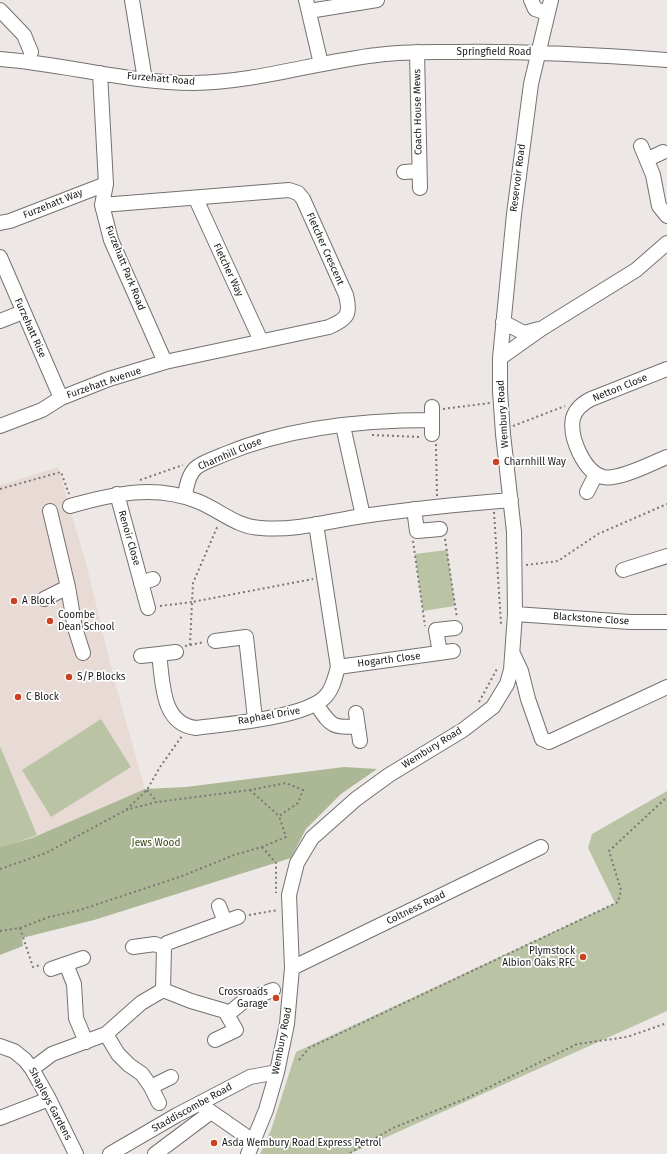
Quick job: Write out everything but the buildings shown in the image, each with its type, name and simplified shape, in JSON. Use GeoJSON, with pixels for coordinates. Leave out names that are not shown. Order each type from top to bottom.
{"type":"FeatureCollection","features":[{"type":"Feature","properties":{"kind":"street"},"geometry":{"type":"LineString","coordinates":[[132,0],[145,80]]}},
{"type":"Feature","properties":{"kind":"street"},"geometry":{"type":"LineString","coordinates":[[321,64],[307,6],[376,0]]}},
{"type":"Feature","properties":{"kind":"street"},"geometry":{"type":"LineString","coordinates":[[531,0],[535,9],[549,6]]}},
{"type":"Feature","properties":{"kind":"street","name":"Reservoir Road"},"geometry":{"type":"LineString","coordinates":[[500,358],[524,135],[531,84],[549,6]]}},
{"type":"Feature","properties":{"kind":"street"},"geometry":{"type":"LineString","coordinates":[[0,10],[24,36],[31,52]]}},
{"type":"Feature","properties":{"kind":"street","name":"Springfield Road"},"geometry":{"type":"LineString","coordinates":[[321,64],[378,55],[417,52],[538,52],[667,60]]}},
{"type":"Feature","properties":{"kind":"street","name":"Coach House Mews"},"geometry":{"type":"LineString","coordinates":[[417,52],[420,188]]}},
{"type":"Feature","properties":{"kind":"street","name":"Furzehatt Road"},"geometry":{"type":"LineString","coordinates":[[0,59],[32,61],[145,80],[195,83],[235,80],[288,72],[321,64]]}},
{"type":"Feature","properties":{"kind":"street","name":"Furzehatt Park Road"},"geometry":{"type":"LineString","coordinates":[[100,73],[106,184],[102,205],[111,240],[165,362]]}},
{"type":"Feature","properties":{"kind":"street"},"geometry":{"type":"LineString","coordinates":[[641,146],[648,160],[659,206],[667,216]]}},
{"type":"Feature","properties":{"kind":"street"},"geometry":{"type":"LineString","coordinates":[[648,160],[662,152]]}},
{"type":"Feature","properties":{"kind":"street"},"geometry":{"type":"LineString","coordinates":[[404,172],[419,171]]}},
{"type":"Feature","properties":{"kind":"street","name":"Furzehatt Way"},"geometry":{"type":"LineString","coordinates":[[0,222],[10,221],[106,184]]}},
{"type":"Feature","properties":{"kind":"street","name":"Fletcher Crescent"},"geometry":{"type":"LineString","coordinates":[[102,205],[196,199],[289,190],[298,193],[303,199],[346,295],[348,306],[347,315],[340,322],[328,327],[165,362]]}},
{"type":"Feature","properties":{"kind":"street","name":"Fletcher Way"},"geometry":{"type":"LineString","coordinates":[[196,199],[261,341]]}},
{"type":"Feature","properties":{"kind":"street"},"geometry":{"type":"LineString","coordinates":[[500,358],[541,329],[636,270],[667,243]]}},
{"type":"Feature","properties":{"kind":"street","name":"Furzehatt Rise"},"geometry":{"type":"LineString","coordinates":[[0,258],[61,398]]}},
{"type":"Feature","properties":{"kind":"street"},"geometry":{"type":"LineString","coordinates":[[0,321],[23,312]]}},
{"type":"Feature","properties":{"kind":"street"},"geometry":{"type":"LineString","coordinates":[[503,322],[524,333],[541,329]]}},
{"type":"Feature","properties":{"kind":"street","name":"Wembury Road"},"geometry":{"type":"LineString","coordinates":[[248,1154],[253,1141],[265,1128],[287,1024],[292,968],[281,907],[289,895],[292,876],[297,863],[312,838],[356,799],[389,775],[463,730],[493,707],[507,684],[513,653],[516,614],[515,566],[514,532],[500,402],[500,358]]}},
{"type":"Feature","properties":{"kind":"street","name":"Furzehatt Avenue"},"geometry":{"type":"LineString","coordinates":[[0,426],[42,410],[61,398],[109,379],[165,362]]}},
{"type":"Feature","properties":{"kind":"street","name":"Netton Close"},"geometry":{"type":"LineString","coordinates":[[596,474],[586,465],[573,431],[573,418],[580,405],[591,399],[667,369]]}},
{"type":"Feature","properties":{"kind":"street","name":"Charnhill Close"},"geometry":{"type":"LineString","coordinates":[[185,497],[191,475],[196,467],[248,444],[267,438],[391,420],[432,422]]}},
{"type":"Feature","properties":{"kind":"street"},"geometry":{"type":"LineString","coordinates":[[343,426],[363,516]]}},
{"type":"Feature","properties":{"kind":"street"},"geometry":{"type":"LineString","coordinates":[[587,492],[596,474],[604,478],[618,476],[667,457]]}},
{"type":"Feature","properties":{"kind":"street"},"geometry":{"type":"LineString","coordinates":[[71,505],[117,494],[146,490],[185,497],[198,501],[246,527],[261,528],[316,524],[437,506],[511,500]]}},
{"type":"Feature","properties":{"kind":"street","name":"Renoir Close"},"geometry":{"type":"LineString","coordinates":[[117,494],[147,581],[148,608]]}},
{"type":"Feature","properties":{"kind":"street"},"geometry":{"type":"LineString","coordinates":[[414,509],[417,531],[440,528]]}},
{"type":"Feature","properties":{"kind":"street"},"geometry":{"type":"LineString","coordinates":[[50,512],[83,653]]}},
{"type":"Feature","properties":{"kind":"street","name":"Raphael Drive"},"geometry":{"type":"LineString","coordinates":[[185,727],[196,728],[305,710],[326,697],[332,685],[338,666],[316,524]]}},
{"type":"Feature","properties":{"kind":"street"},"geometry":{"type":"LineString","coordinates":[[623,570],[667,557]]}},
{"type":"Feature","properties":{"kind":"street"},"geometry":{"type":"LineString","coordinates":[[44,599],[68,587]]}},
{"type":"Feature","properties":{"kind":"street","name":"Blackstone Close"},"geometry":{"type":"LineString","coordinates":[[516,614],[630,622],[667,622]]}},
{"type":"Feature","properties":{"kind":"street"},"geometry":{"type":"LineString","coordinates":[[436,630],[456,624]]}},
{"type":"Feature","properties":{"kind":"street","name":"Hogarth Close"},"geometry":{"type":"LineString","coordinates":[[338,666],[446,652],[436,630]]}},
{"type":"Feature","properties":{"kind":"street"},"geometry":{"type":"LineString","coordinates":[[215,640],[252,636],[255,719]]}},
{"type":"Feature","properties":{"kind":"street"},"geometry":{"type":"LineString","coordinates":[[140,656],[176,652]]}},
{"type":"Feature","properties":{"kind":"street"},"geometry":{"type":"LineString","coordinates":[[513,653],[521,671],[528,699],[542,739],[549,742],[667,687]]}},
{"type":"Feature","properties":{"kind":"street"},"geometry":{"type":"LineString","coordinates":[[159,654],[167,708],[175,719],[185,727]]}},
{"type":"Feature","properties":{"kind":"street"},"geometry":{"type":"LineString","coordinates":[[316,704],[332,725],[344,728],[357,720],[360,741]]}},
{"type":"Feature","properties":{"kind":"street","name":"Coltness Road"},"geometry":{"type":"LineString","coordinates":[[292,968],[541,847]]}},
{"type":"Feature","properties":{"kind":"street"},"geometry":{"type":"LineString","coordinates":[[163,990],[164,948],[173,940],[232,919],[219,906]]}},
{"type":"Feature","properties":{"kind":"street"},"geometry":{"type":"LineString","coordinates":[[133,947],[155,944],[164,948]]}},
{"type":"Feature","properties":{"kind":"street"},"geometry":{"type":"LineString","coordinates":[[51,969],[83,958]]}},
{"type":"Feature","properties":{"kind":"street"},"geometry":{"type":"LineString","coordinates":[[66,964],[74,984],[76,1018],[86,1042]]}},
{"type":"Feature","properties":{"kind":"street"},"geometry":{"type":"LineString","coordinates":[[163,990],[190,1001],[217,1008],[233,1010],[244,1001],[273,990]]}},
{"type":"Feature","properties":{"kind":"street"},"geometry":{"type":"LineString","coordinates":[[32,1069],[52,1054],[106,1034],[141,1003],[163,990]]}},
{"type":"Feature","properties":{"kind":"street"},"geometry":{"type":"LineString","coordinates":[[215,1040],[236,1030],[233,1010]]}},
{"type":"Feature","properties":{"kind":"street"},"geometry":{"type":"LineString","coordinates":[[106,1034],[118,1054],[142,1074],[159,1103]]}},
{"type":"Feature","properties":{"kind":"street","name":"Shapleys Gardens"},"geometry":{"type":"LineString","coordinates":[[0,1046],[14,1051],[25,1060],[32,1069],[49,1099],[76,1154]]}},
{"type":"Feature","properties":{"kind":"street","name":"Staddiscombe Road"},"geometry":{"type":"LineString","coordinates":[[110,1154],[198,1104],[250,1077],[277,1072]]}},
{"type":"Feature","properties":{"kind":"street"},"geometry":{"type":"LineString","coordinates":[[151,1087],[171,1077]]}},
{"type":"Feature","properties":{"kind":"street"},"geometry":{"type":"LineString","coordinates":[[0,1118],[49,1099]]}},
{"type":"Feature","properties":{"kind":"street"},"geometry":{"type":"LineString","coordinates":[[198,1104],[253,1141]]}},
{"type":"Feature","properties":{"kind":"street"},"geometry":{"type":"LineString","coordinates":[[155,1154],[211,1112]]}},
{"type":"Feature","properties":{"kind":"path"},"geometry":{"type":"LineString","coordinates":[[367,435],[432,422],[500,402]]}},
{"type":"Feature","properties":{"kind":"path"},"geometry":{"type":"LineString","coordinates":[[503,434],[511,427],[573,403],[580,405]]}},
{"type":"Feature","properties":{"kind":"path"},"geometry":{"type":"LineString","coordinates":[[432,422],[437,506]]}},
{"type":"Feature","properties":{"kind":"path"},"geometry":{"type":"LineString","coordinates":[[138,480],[188,463],[196,467]]}},
{"type":"Feature","properties":{"kind":"path"},"geometry":{"type":"LineString","coordinates":[[0,489],[61,472],[71,505]]}},
{"type":"Feature","properties":{"kind":"path"},"geometry":{"type":"LineString","coordinates":[[493,501],[502,628]]}},
{"type":"Feature","properties":{"kind":"path"},"geometry":{"type":"LineString","coordinates":[[515,566],[558,561],[598,534],[667,504]]}},
{"type":"Feature","properties":{"kind":"path"},"geometry":{"type":"LineString","coordinates":[[176,652],[176,647],[190,645],[193,583],[222,515]]}},
{"type":"Feature","properties":{"kind":"path"},"geometry":{"type":"LineString","coordinates":[[440,528],[444,528],[456,624]]}},
{"type":"Feature","properties":{"kind":"path"},"geometry":{"type":"LineString","coordinates":[[417,531],[412,532],[426,632],[436,630]]}},
{"type":"Feature","properties":{"kind":"path"},"geometry":{"type":"LineString","coordinates":[[148,608],[192,602],[324,577]]}},
{"type":"Feature","properties":{"kind":"path"},"geometry":{"type":"LineString","coordinates":[[478,704],[500,664]]}},
{"type":"Feature","properties":{"kind":"path"},"geometry":{"type":"LineString","coordinates":[[126,810],[147,790],[160,766],[182,736],[185,727]]}},
{"type":"Feature","properties":{"kind":"path"},"geometry":{"type":"LineString","coordinates":[[0,869],[46,853],[126,810],[158,802],[250,790],[286,783],[304,790],[298,804],[279,816]]}},
{"type":"Feature","properties":{"kind":"path"},"geometry":{"type":"LineString","coordinates":[[147,790],[158,802]]}},
{"type":"Feature","properties":{"kind":"path"},"geometry":{"type":"LineString","coordinates":[[0,931],[20,928],[49,917],[80,910],[182,876],[234,854],[262,847],[286,837],[279,816],[250,790]]}},
{"type":"Feature","properties":{"kind":"path"},"geometry":{"type":"LineString","coordinates":[[299,1060],[309,1048],[618,902],[621,890],[609,851],[667,797]]}},
{"type":"Feature","properties":{"kind":"path"},"geometry":{"type":"LineString","coordinates":[[262,847],[276,863],[276,895]]}},
{"type":"Feature","properties":{"kind":"path"},"geometry":{"type":"LineString","coordinates":[[232,919],[281,907]]}},
{"type":"Feature","properties":{"kind":"path"},"geometry":{"type":"LineString","coordinates":[[20,928],[33,967],[50,962],[51,969]]}},
{"type":"Feature","properties":{"kind":"path"},"geometry":{"type":"LineString","coordinates":[[350,1154],[393,1128],[467,1098],[577,1044],[627,1037],[667,1023]]}},
{"type":"Feature","properties":{"kind":"shaded area","name":"Coombe Dean School"},"geometry":{"type":"Polygon","coordinates":[[[58,467],[87,567],[113,675],[145,789],[27,840],[0,848],[0,485],[58,467]]]}},
{"type":"Feature","properties":{"kind":"green space"},"geometry":{"type":"Polygon","coordinates":[[[447,550],[455,606],[423,611],[415,554],[447,550]]]}},
{"type":"Feature","properties":{"kind":"green space"},"geometry":{"type":"Polygon","coordinates":[[[101,719],[131,767],[51,817],[22,770],[101,719]]]}},
{"type":"Feature","properties":{"kind":"green space"},"geometry":{"type":"Polygon","coordinates":[[[0,746],[37,835],[0,848],[0,746]]]}},
{"type":"Feature","properties":{"kind":"green space","name":"Jews Wood"},"geometry":{"type":"Polygon","coordinates":[[[344,767],[377,769],[341,794],[306,829],[291,858],[94,920],[22,938],[23,946],[0,955],[0,847],[32,838],[145,789],[186,787],[344,767]]]}},
{"type":"Feature","properties":{"kind":"green space","name":"Plymstock Albion Oaks RFC"},"geometry":{"type":"Polygon","coordinates":[[[667,791],[667,1011],[349,1154],[260,1154],[271,1130],[296,1052],[615,903],[588,848],[592,834],[667,791]]]}},
{"type":"Feature","properties":{"kind":"place","name":"Charnhill Way"},"geometry":{"type":"Point","coordinates":[496,462]}},
{"type":"Feature","properties":{"kind":"place","name":"A Block"},"geometry":{"type":"Point","coordinates":[14,601]}},
{"type":"Feature","properties":{"kind":"place","name":"Coombe Dean School"},"geometry":{"type":"Point","coordinates":[50,621]}},
{"type":"Feature","properties":{"kind":"place","name":"S/P Blocks"},"geometry":{"type":"Point","coordinates":[69,677]}},
{"type":"Feature","properties":{"kind":"place","name":"C Block"},"geometry":{"type":"Point","coordinates":[18,697]}},
{"type":"Feature","properties":{"kind":"place","name":"Plymstock Albion Oaks RFC"},"geometry":{"type":"Point","coordinates":[583,957]}},
{"type":"Feature","properties":{"kind":"place","name":"Crossroads Garage"},"geometry":{"type":"Point","coordinates":[276,998]}},
{"type":"Feature","properties":{"kind":"place","name":"Asda Wembury Road Express Petrol"},"geometry":{"type":"Point","coordinates":[214,1143]}}]}
